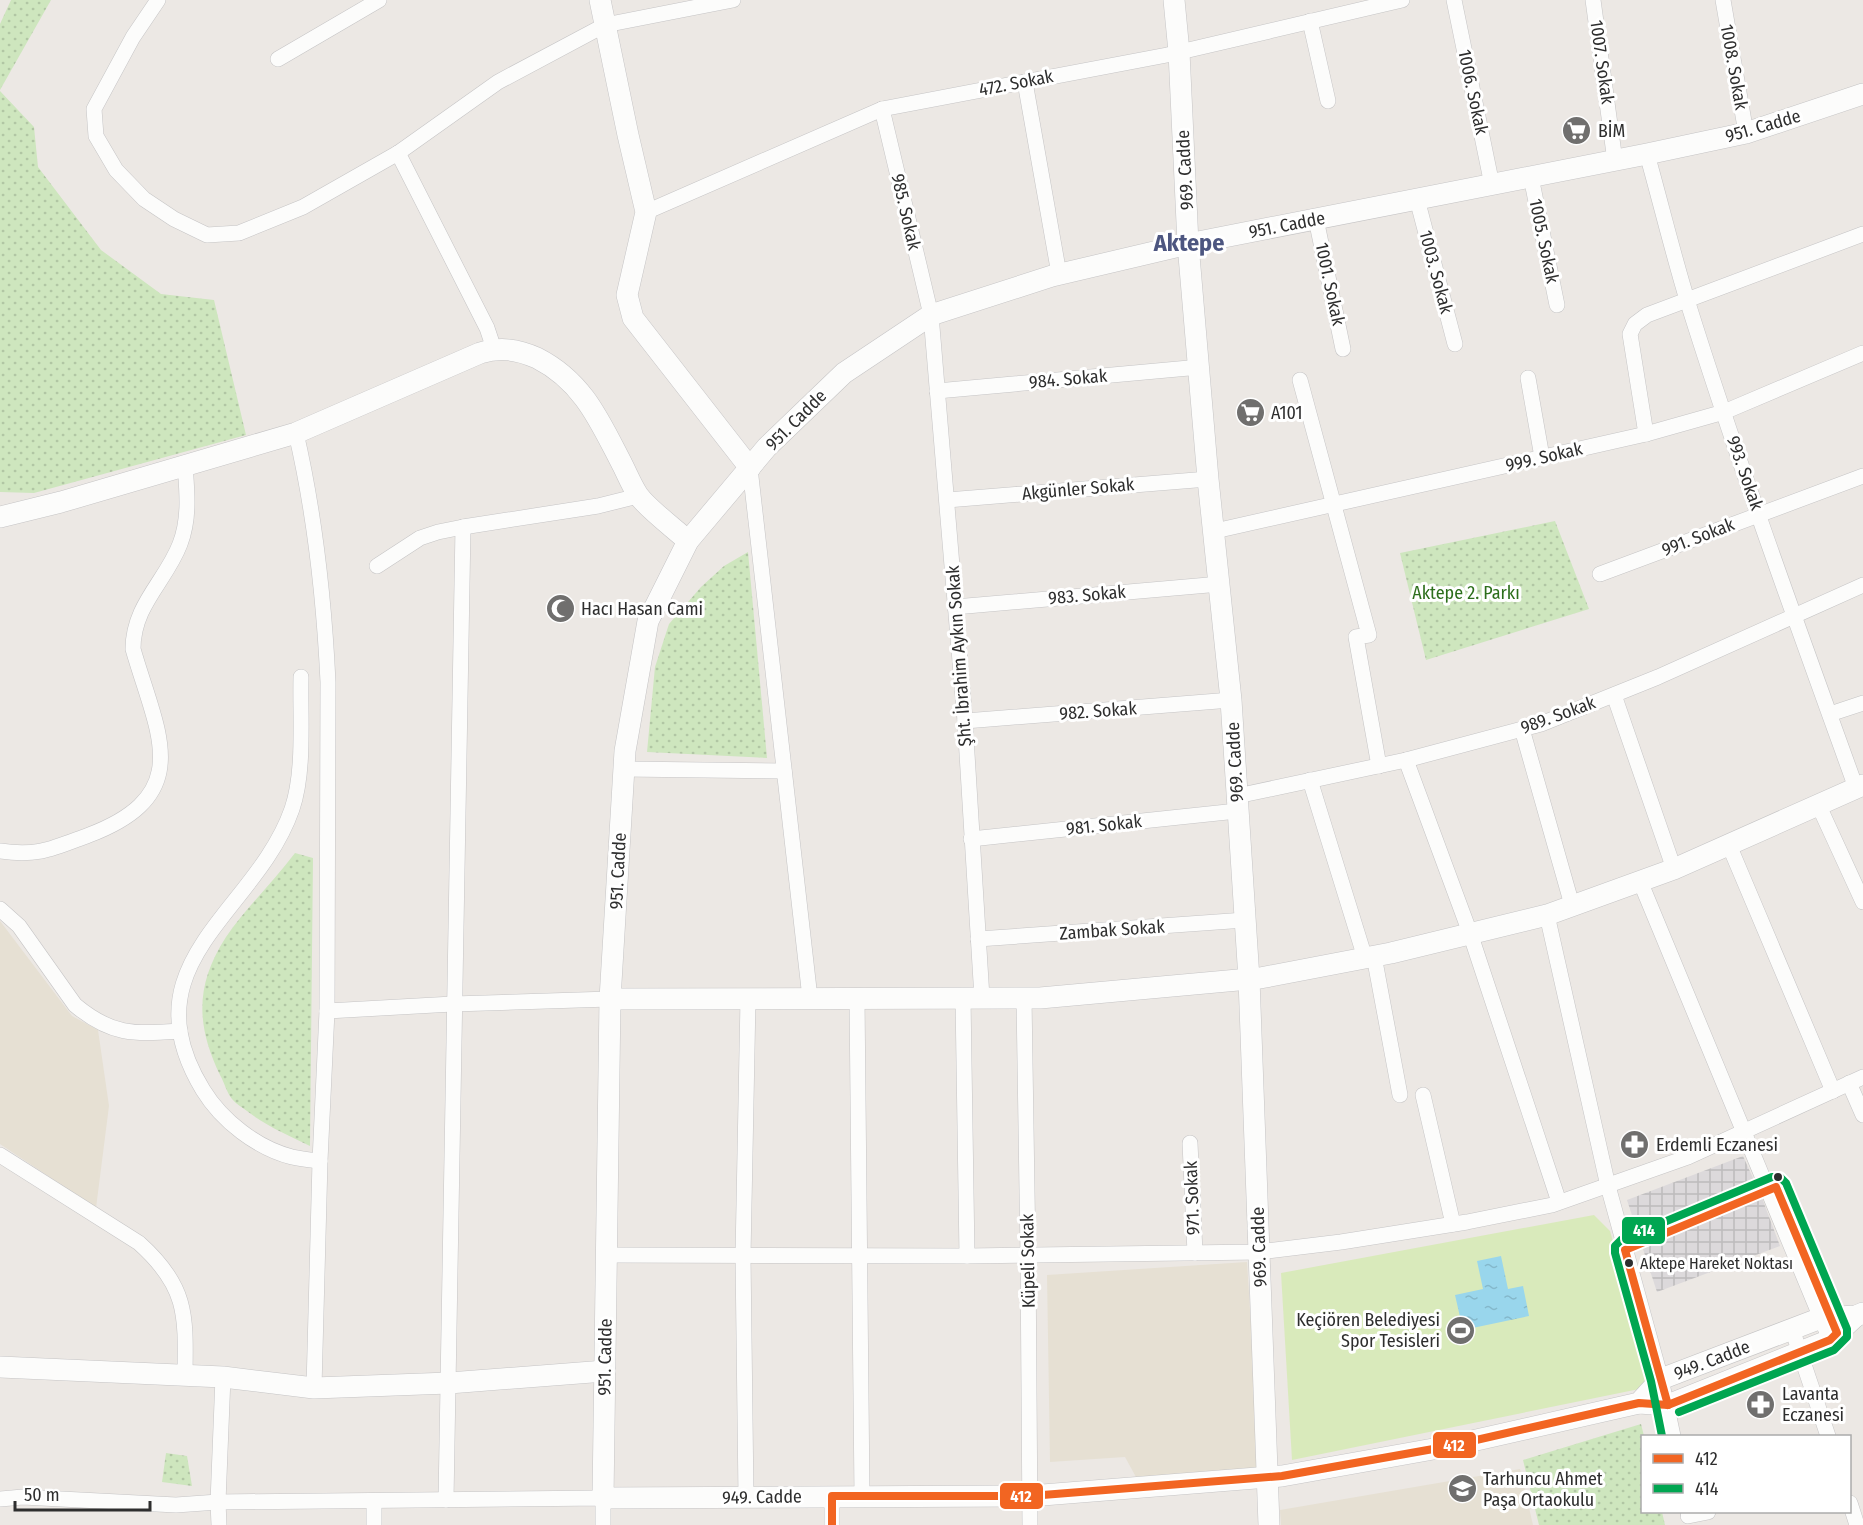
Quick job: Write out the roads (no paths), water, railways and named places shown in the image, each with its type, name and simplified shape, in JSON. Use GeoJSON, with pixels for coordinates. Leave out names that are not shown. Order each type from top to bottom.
{"type":"FeatureCollection","features":[{"type":"Feature","properties":{"kind":"street"},"geometry":{"type":"LineString","coordinates":[[158,0],[134,37],[94,109],[96,136],[116,170],[144,199],[174,219],[207,235],[239,233],[303,207],[398,153],[498,82],[605,25],[733,0]]}},
{"type":"Feature","properties":{"kind":"street"},"geometry":{"type":"LineString","coordinates":[[279,59],[379,0]]}},
{"type":"Feature","properties":{"kind":"street"},"geometry":{"type":"LineString","coordinates":[[600,0],[646,212],[627,295],[633,318],[750,468],[810,998]]}},
{"type":"Feature","properties":{"kind":"street","name":"969. Cadde"},"geometry":{"type":"LineString","coordinates":[[1174,0],[1179,52],[1188,244],[1208,478],[1231,700],[1250,979],[1269,1525]]}},
{"type":"Feature","properties":{"kind":"street","name":"472. Sokak"},"geometry":{"type":"LineString","coordinates":[[646,212],[882,109],[1179,52],[1402,0]]}},
{"type":"Feature","properties":{"kind":"street","name":"1006. Sokak"},"geometry":{"type":"LineString","coordinates":[[1454,0],[1492,184]]}},
{"type":"Feature","properties":{"kind":"street","name":"1007. Sokak"},"geometry":{"type":"LineString","coordinates":[[1593,0],[1615,161]]}},
{"type":"Feature","properties":{"kind":"street","name":"1008. Sokak"},"geometry":{"type":"LineString","coordinates":[[1723,0],[1746,133]]}},
{"type":"Feature","properties":{"kind":"street"},"geometry":{"type":"LineString","coordinates":[[1310,21],[1328,101]]}},
{"type":"Feature","properties":{"kind":"street"},"geometry":{"type":"LineString","coordinates":[[1025,82],[1059,274]]}},
{"type":"Feature","properties":{"kind":"street","name":"951. Cadde"},"geometry":{"type":"LineString","coordinates":[[603,1498],[610,999],[625,751],[648,621],[688,540],[767,447],[844,373],[931,315],[1059,274],[1188,244],[1615,161],[1746,133],[1863,94]]}},
{"type":"Feature","properties":{"kind":"street","name":"985. Sokak"},"geometry":{"type":"LineString","coordinates":[[882,109],[931,315]]}},
{"type":"Feature","properties":{"kind":"street"},"geometry":{"type":"LineString","coordinates":[[398,153],[487,328],[494,349]]}},
{"type":"Feature","properties":{"kind":"street","name":"993. Sokak"},"geometry":{"type":"LineString","coordinates":[[1647,154],[1688,301],[1724,412],[1794,616],[1830,714],[1860,786]]}},
{"type":"Feature","properties":{"kind":"street","name":"1005. Sokak"},"geometry":{"type":"LineString","coordinates":[[1531,177],[1557,305]]}},
{"type":"Feature","properties":{"kind":"street","name":"1003. Sokak"},"geometry":{"type":"LineString","coordinates":[[1417,200],[1455,344]]}},
{"type":"Feature","properties":{"kind":"street","name":"1001. Sokak"},"geometry":{"type":"LineString","coordinates":[[1316,219],[1343,350]]}},
{"type":"Feature","properties":{"kind":"street"},"geometry":{"type":"LineString","coordinates":[[1646,434],[1630,334],[1635,324],[1647,315],[1863,234]]}},
{"type":"Feature","properties":{"kind":"street","name":"Şht. İbrahim Aykın Sokak"},"geometry":{"type":"LineString","coordinates":[[931,315],[964,721],[978,939],[972,998],[967,1256]]}},
{"type":"Feature","properties":{"kind":"street"},"geometry":{"type":"LineString","coordinates":[[0,517],[296,433],[453,364],[494,349],[508,349],[530,355],[554,367],[574,383],[591,406],[638,496],[688,540]]}},
{"type":"Feature","properties":{"kind":"street","name":"999. Sokak"},"geometry":{"type":"LineString","coordinates":[[1215,531],[1646,434],[1724,412],[1863,353]]}},
{"type":"Feature","properties":{"kind":"street","name":"984. Sokak"},"geometry":{"type":"LineString","coordinates":[[937,391],[1200,367]]}},
{"type":"Feature","properties":{"kind":"street"},"geometry":{"type":"LineString","coordinates":[[1528,378],[1542,457]]}},
{"type":"Feature","properties":{"kind":"street"},"geometry":{"type":"LineString","coordinates":[[1300,380],[1369,634],[1356,637],[1379,766]]}},
{"type":"Feature","properties":{"kind":"street"},"geometry":{"type":"LineString","coordinates":[[296,433],[315,529],[326,631],[328,682],[327,1011],[320,1161],[314,1388]]}},
{"type":"Feature","properties":{"kind":"street"},"geometry":{"type":"LineString","coordinates":[[0,851],[32,854],[46,851],[111,826],[140,807],[157,782],[161,764],[161,745],[133,649],[133,636],[142,610],[180,545],[188,508],[185,465]]}},
{"type":"Feature","properties":{"kind":"street","name":"991. Sokak"},"geometry":{"type":"LineString","coordinates":[[1600,574],[1863,476]]}},
{"type":"Feature","properties":{"kind":"street","name":"Akgünler Sokak"},"geometry":{"type":"LineString","coordinates":[[947,500],[1208,478]]}},
{"type":"Feature","properties":{"kind":"street"},"geometry":{"type":"LineString","coordinates":[[377,566],[420,538],[463,526],[598,506],[638,496]]}},
{"type":"Feature","properties":{"kind":"street"},"geometry":{"type":"LineString","coordinates":[[446,1500],[463,526]]}},
{"type":"Feature","properties":{"kind":"street","name":"983. Sokak"},"geometry":{"type":"LineString","coordinates":[[955,607],[1220,584]]}},
{"type":"Feature","properties":{"kind":"street","name":"989. Sokak"},"geometry":{"type":"LineString","coordinates":[[1237,803],[1310,780],[1406,760],[1541,724],[1658,677],[1863,585]]}},
{"type":"Feature","properties":{"kind":"street"},"geometry":{"type":"LineString","coordinates":[[301,677],[299,784],[292,808],[273,850],[205,938],[193,958],[183,985],[179,1010],[184,1052],[208,1098],[226,1119],[271,1149],[292,1157],[320,1161]]}},
{"type":"Feature","properties":{"kind":"street"},"geometry":{"type":"LineString","coordinates":[[1614,695],[1674,869]]}},
{"type":"Feature","properties":{"kind":"street","name":"982. Sokak"},"geometry":{"type":"LineString","coordinates":[[964,721],[1231,700]]}},
{"type":"Feature","properties":{"kind":"street"},"geometry":{"type":"LineString","coordinates":[[1830,714],[1863,703]]}},
{"type":"Feature","properties":{"kind":"street"},"geometry":{"type":"LineString","coordinates":[[1522,729],[1572,905]]}},
{"type":"Feature","properties":{"kind":"street"},"geometry":{"type":"LineString","coordinates":[[1406,760],[1470,933],[1559,1202]]}},
{"type":"Feature","properties":{"kind":"street"},"geometry":{"type":"LineString","coordinates":[[624,769],[784,771]]}},
{"type":"Feature","properties":{"kind":"street"},"geometry":{"type":"LineString","coordinates":[[1310,780],[1370,957],[1400,1095]]}},
{"type":"Feature","properties":{"kind":"street"},"geometry":{"type":"LineString","coordinates":[[327,1011],[610,999],[1024,998],[1250,979],[1370,957],[1546,915],[1674,869],[1860,786]]}},
{"type":"Feature","properties":{"kind":"street","name":"981. Sokak"},"geometry":{"type":"LineString","coordinates":[[971,838],[1237,803]]}},
{"type":"Feature","properties":{"kind":"street"},"geometry":{"type":"LineString","coordinates":[[1818,804],[1863,902]]}},
{"type":"Feature","properties":{"kind":"street"},"geometry":{"type":"LineString","coordinates":[[1729,845],[1833,1091]]}},
{"type":"Feature","properties":{"kind":"street"},"geometry":{"type":"LineString","coordinates":[[1639,1403],[1673,1403],[1800,1352],[1830,1327],[1640,881]]}},
{"type":"Feature","properties":{"kind":"street"},"geometry":{"type":"LineString","coordinates":[[0,909],[19,926],[75,1005],[87,1015],[110,1027],[137,1034],[180,1031]]}},
{"type":"Feature","properties":{"kind":"street"},"geometry":{"type":"LineString","coordinates":[[1546,915],[1611,1185],[1673,1403],[1673,1435]]}},
{"type":"Feature","properties":{"kind":"street","name":"Zambak Sokak"},"geometry":{"type":"LineString","coordinates":[[978,939],[1245,920]]}},
{"type":"Feature","properties":{"kind":"street"},"geometry":{"type":"LineString","coordinates":[[857,998],[862,1497]]}},
{"type":"Feature","properties":{"kind":"street","name":"Küpeli Sokak"},"geometry":{"type":"LineString","coordinates":[[1024,998],[1029,1255],[1030,1525]]}},
{"type":"Feature","properties":{"kind":"street"},"geometry":{"type":"LineString","coordinates":[[746,1497],[743,1256],[748,999]]}},
{"type":"Feature","properties":{"kind":"street"},"geometry":{"type":"LineString","coordinates":[[607,1255],[967,1256],[1259,1252],[1453,1224],[1559,1202],[1688,1158],[1856,1080],[1863,1115]]}},
{"type":"Feature","properties":{"kind":"street"},"geometry":{"type":"LineString","coordinates":[[1423,1095],[1453,1224]]}},
{"type":"Feature","properties":{"kind":"street","name":"971. Sokak"},"geometry":{"type":"LineString","coordinates":[[1190,1143],[1194,1253]]}},
{"type":"Feature","properties":{"kind":"street"},"geometry":{"type":"LineString","coordinates":[[0,1155],[140,1244],[158,1260],[171,1278],[181,1300],[186,1324],[186,1374]]}},
{"type":"Feature","properties":{"kind":"street","name":"949. Cadde"},"geometry":{"type":"LineString","coordinates":[[603,1498],[1030,1496],[1268,1477],[1450,1446],[1639,1403],[1666,1378],[1792,1329],[1830,1327],[1860,1314]]}},
{"type":"Feature","properties":{"kind":"street"},"geometry":{"type":"LineString","coordinates":[[1792,1329],[1827,1435]]}},
{"type":"Feature","properties":{"kind":"street"},"geometry":{"type":"LineString","coordinates":[[0,1367],[186,1374],[314,1388],[449,1383],[605,1371]]}},
{"type":"Feature","properties":{"kind":"street"},"geometry":{"type":"LineString","coordinates":[[219,1525],[223,1377]]}},
{"type":"Feature","properties":{"kind":"street"},"geometry":{"type":"LineString","coordinates":[[832,1496],[832,1525]]}},
{"type":"Feature","properties":{"kind":"street"},"geometry":{"type":"LineString","coordinates":[[0,1499],[23,1497],[176,1504],[603,1498],[603,1525]]}},
{"type":"Feature","properties":{"kind":"street"},"geometry":{"type":"LineString","coordinates":[[374,1501],[374,1525]]}},
{"type":"Feature","properties":{"kind":"street"},"geometry":{"type":"LineString","coordinates":[[1851,1506],[1857,1525]]}},
{"type":"Feature","properties":{"kind":"street"},"geometry":{"type":"LineString","coordinates":[[1688,1518],[1705,1513]]}},
{"type":"Feature","properties":{"kind":"water"},"geometry":{"type":"Polygon","coordinates":[[[1501,1256],[1508,1289],[1523,1286],[1529,1316],[1463,1330],[1455,1295],[1483,1289],[1477,1261],[1501,1256]]]}},
{"type":"Feature","properties":{"kind":"place","name":"BİM"},"geometry":{"type":"Point","coordinates":[1577,131]}},
{"type":"Feature","properties":{"kind":"place","name":"A101"},"geometry":{"type":"Point","coordinates":[1250,413]}},
{"type":"Feature","properties":{"kind":"place","name":"Hacı Hasan Cami"},"geometry":{"type":"Point","coordinates":[560,609]}},
{"type":"Feature","properties":{"kind":"place","name":"Erdemli Eczanesi"},"geometry":{"type":"Point","coordinates":[1635,1145]}},
{"type":"Feature","properties":{"kind":"place","name":"Aktepe Hareket Noktası"},"geometry":{"type":"Point","coordinates":[1629,1263]}},
{"type":"Feature","properties":{"kind":"place","name":"Keçiören Belediyesi Spor Tesisleri"},"geometry":{"type":"Point","coordinates":[1461,1330]}},
{"type":"Feature","properties":{"kind":"place","name":"Lavanta Eczanesi"},"geometry":{"type":"Point","coordinates":[1761,1404]}},
{"type":"Feature","properties":{"kind":"place","name":"Tarhuncu Ahmet Paşa Ortaokulu"},"geometry":{"type":"Point","coordinates":[1462,1489]}},
{"type":"Feature","properties":{"kind":"district","name":"Aktepe"},"geometry":{"type":"Point","coordinates":[1189,243]}},
{"type":"Feature","properties":{"kind":"park label","name":"Aktepe 2. Parkı"},"geometry":{"type":"Point","coordinates":[1466,593]}}]}
